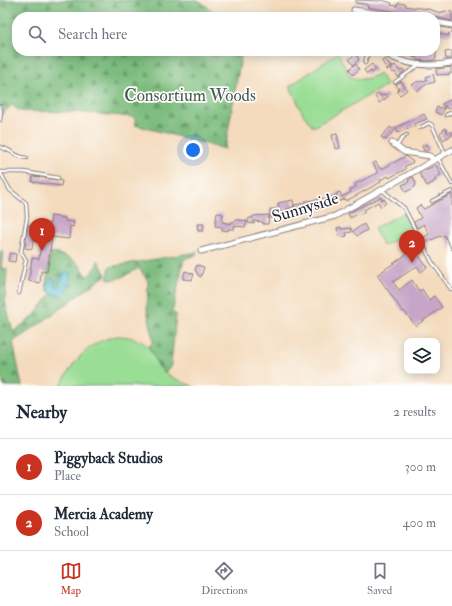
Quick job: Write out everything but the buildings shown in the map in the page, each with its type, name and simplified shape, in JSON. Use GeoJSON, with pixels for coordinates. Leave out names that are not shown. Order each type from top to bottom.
{"type":"FeatureCollection","features":[{"type":"Feature","properties":{"kind":"street"},"geometry":{"type":"LineString","coordinates":[[355,12],[354,10],[367,12]]}},
{"type":"Feature","properties":{"kind":"street"},"geometry":{"type":"LineString","coordinates":[[440,23],[452,25]]}},
{"type":"Feature","properties":{"kind":"street"},"geometry":{"type":"LineString","coordinates":[[392,56],[408,63],[420,65],[442,65],[452,63]]}},
{"type":"Feature","properties":{"kind":"street"},"geometry":{"type":"LineString","coordinates":[[394,145],[404,152],[430,156],[436,159]]}},
{"type":"Feature","properties":{"kind":"street","name":"Sunnyside"},"geometry":{"type":"LineString","coordinates":[[201,251],[335,216],[452,150]]}},
{"type":"Feature","properties":{"kind":"lane"},"geometry":{"type":"LineString","coordinates":[[365,63],[367,56]]}},
{"type":"Feature","properties":{"kind":"lane"},"geometry":{"type":"LineString","coordinates":[[395,82],[420,65]]}},
{"type":"Feature","properties":{"kind":"lane"},"geometry":{"type":"LineString","coordinates":[[0,106],[0,120]]}},
{"type":"Feature","properties":{"kind":"lane"},"geometry":{"type":"LineString","coordinates":[[419,128],[429,123],[432,125],[446,153]]}},
{"type":"Feature","properties":{"kind":"lane"},"geometry":{"type":"LineString","coordinates":[[394,145],[407,135]]}},
{"type":"Feature","properties":{"kind":"lane"},"geometry":{"type":"LineString","coordinates":[[0,147],[9,150],[19,158],[27,158]]}},
{"type":"Feature","properties":{"kind":"lane"},"geometry":{"type":"LineString","coordinates":[[436,159],[452,184]]}},
{"type":"Feature","properties":{"kind":"lane"},"geometry":{"type":"LineString","coordinates":[[19,293],[26,260],[21,252],[27,217],[26,203],[10,190],[0,172],[24,172],[58,178]]}},
{"type":"Feature","properties":{"kind":"lane"},"geometry":{"type":"LineString","coordinates":[[382,190],[404,208],[432,262],[451,289]]}},
{"type":"Feature","properties":{"kind":"lane"},"geometry":{"type":"LineString","coordinates":[[432,201],[452,191]]}},
{"type":"Feature","properties":{"kind":"green space","name":"Consortium Woods"},"geometry":{"type":"Polygon","coordinates":[[[0,0],[198,0],[214,12],[12,12],[12,56],[241,56],[225,149],[135,125],[135,118],[133,117],[76,112],[20,111],[12,105],[0,116],[0,0]]]}},
{"type":"Feature","properties":{"kind":"green space"},"geometry":{"type":"Polygon","coordinates":[[[334,56],[340,56],[350,77],[365,79],[379,73],[387,85],[313,127],[303,114],[290,86],[334,56]]]}},
{"type":"Feature","properties":{"kind":"green space"},"geometry":{"type":"Polygon","coordinates":[[[403,213],[412,231],[383,246],[374,228],[403,213]]]}},
{"type":"Feature","properties":{"kind":"green space"},"geometry":{"type":"Polygon","coordinates":[[[0,251],[3,252],[1,268],[7,269],[5,301],[13,332],[34,316],[51,294],[47,290],[46,283],[51,252],[68,257],[77,262],[87,277],[95,268],[98,260],[106,275],[13,342],[22,386],[4,386],[0,372],[0,251]]]}},
{"type":"Feature","properties":{"kind":"green space"},"geometry":{"type":"Polygon","coordinates":[[[197,252],[196,255],[184,259],[172,313],[176,314],[171,366],[165,373],[148,347],[153,342],[147,310],[148,281],[139,268],[122,277],[112,280],[107,278],[109,267],[197,252]]]}},
{"type":"Feature","properties":{"kind":"green space"},"geometry":{"type":"Polygon","coordinates":[[[118,336],[133,338],[142,342],[154,355],[158,366],[168,375],[193,386],[60,386],[71,368],[83,354],[98,343],[118,336]]]}},
{"type":"Feature","properties":{"kind":"water"},"geometry":{"type":"Polygon","coordinates":[[[64,272],[70,272],[70,284],[63,295],[56,296],[48,290],[47,283],[51,278],[56,280],[55,287],[57,288],[64,272]]]}},
{"type":"Feature","properties":{"kind":"place","name":"Piggyback Studios"},"geometry":{"type":"Point","coordinates":[42,251]}},
{"type":"Feature","properties":{"kind":"place","name":"Mercia Academy"},"geometry":{"type":"Point","coordinates":[412,263]}}]}
